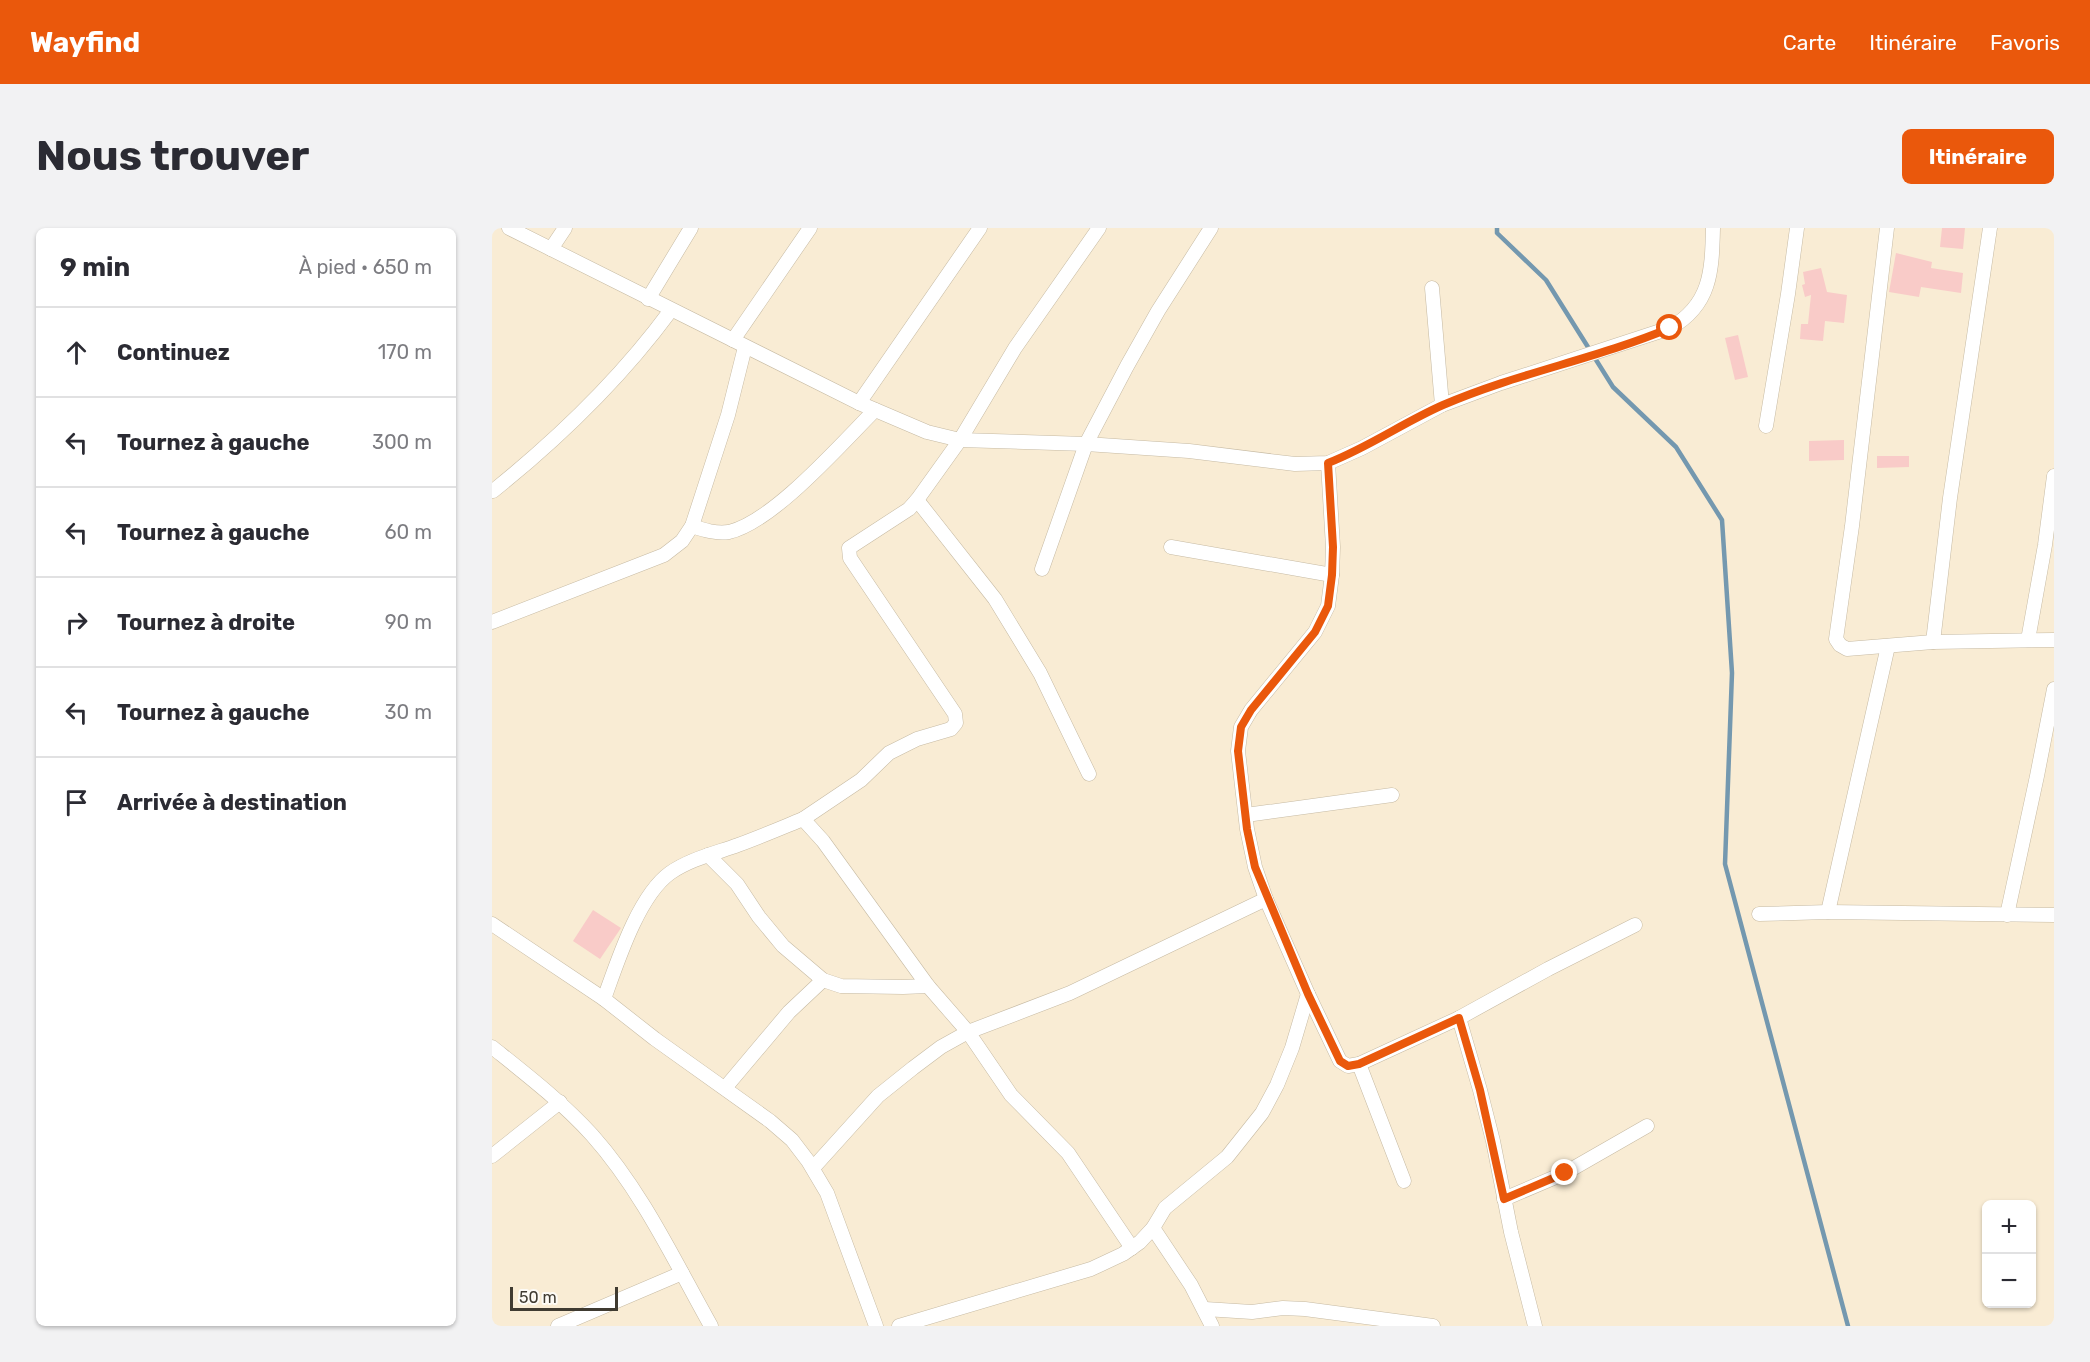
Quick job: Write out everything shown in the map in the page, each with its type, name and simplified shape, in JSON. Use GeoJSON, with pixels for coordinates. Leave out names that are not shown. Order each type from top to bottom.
{"type":"FeatureCollection","features":[{"type":"Feature","properties":{"kind":"street"},"geometry":{"type":"LineString","coordinates":[[509,228],[859,404],[927,432],[960,440],[1086,444],[1189,451],[1295,464],[1328,463],[1362,448],[1442,405],[1501,383],[1660,333],[1680,322],[1697,307],[1708,279],[1713,228]]}},
{"type":"Feature","properties":{"kind":"street"},"geometry":{"type":"LineString","coordinates":[[551,249],[565,228]]}},
{"type":"Feature","properties":{"kind":"street"},"geometry":{"type":"LineString","coordinates":[[648,299],[691,228]]}},
{"type":"Feature","properties":{"kind":"street"},"geometry":{"type":"LineString","coordinates":[[492,622],[664,555],[682,540],[692,526],[728,415],[739,344],[810,228]]}},
{"type":"Feature","properties":{"kind":"street"},"geometry":{"type":"LineString","coordinates":[[859,404],[980,228]]}},
{"type":"Feature","properties":{"kind":"street"},"geometry":{"type":"LineString","coordinates":[[604,999],[634,924],[657,885],[669,874],[708,855],[803,819],[861,780],[889,753],[917,738],[951,729],[956,723],[955,714],[848,554],[849,548],[909,509],[917,500],[960,440],[1015,348],[1099,228]]}},
{"type":"Feature","properties":{"kind":"street"},"geometry":{"type":"LineString","coordinates":[[1042,569],[1086,444],[1152,320],[1211,228]]}},
{"type":"Feature","properties":{"kind":"street"},"geometry":{"type":"LineString","coordinates":[[1766,426],[1797,228]]}},
{"type":"Feature","properties":{"kind":"street"},"geometry":{"type":"LineString","coordinates":[[1887,228],[1852,526],[1836,639],[1847,649],[1933,642],[2054,639]]}},
{"type":"Feature","properties":{"kind":"street"},"geometry":{"type":"LineString","coordinates":[[1933,642],[1953,474],[1990,228]]}},
{"type":"Feature","properties":{"kind":"street"},"geometry":{"type":"LineString","coordinates":[[1432,288],[1442,405]]}},
{"type":"Feature","properties":{"kind":"street"},"geometry":{"type":"LineString","coordinates":[[493,490],[531,460],[614,379],[644,346],[671,310]]}},
{"type":"Feature","properties":{"kind":"street"},"geometry":{"type":"LineString","coordinates":[[692,526],[711,532],[727,532],[742,527],[761,516],[785,498],[874,410]]}},
{"type":"Feature","properties":{"kind":"street"},"geometry":{"type":"LineString","coordinates":[[1328,463],[1332,512],[1332,575],[1328,606],[1315,632],[1251,710],[1241,727],[1238,751],[1255,867],[1266,899],[1340,1061],[1348,1066],[1359,1064],[1459,1018],[1635,925]]}},
{"type":"Feature","properties":{"kind":"street"},"geometry":{"type":"LineString","coordinates":[[2028,640],[2054,476]]}},
{"type":"Feature","properties":{"kind":"street"},"geometry":{"type":"LineString","coordinates":[[917,500],[996,598],[1040,673],[1089,774]]}},
{"type":"Feature","properties":{"kind":"street"},"geometry":{"type":"LineString","coordinates":[[1171,548],[1332,575]]}},
{"type":"Feature","properties":{"kind":"street"},"geometry":{"type":"LineString","coordinates":[[1828,912],[1888,646]]}},
{"type":"Feature","properties":{"kind":"street"},"geometry":{"type":"LineString","coordinates":[[2007,915],[2054,689]]}},
{"type":"Feature","properties":{"kind":"street"},"geometry":{"type":"LineString","coordinates":[[1246,815],[1392,795]]}},
{"type":"Feature","properties":{"kind":"street"},"geometry":{"type":"LineString","coordinates":[[803,819],[823,841],[928,986],[968,1032],[1011,1095],[1068,1153],[1132,1248]]}},
{"type":"Feature","properties":{"kind":"street"},"geometry":{"type":"LineString","coordinates":[[708,855],[737,884],[759,917],[783,946],[823,980],[841,986],[928,986]]}},
{"type":"Feature","properties":{"kind":"street"},"geometry":{"type":"LineString","coordinates":[[813,1168],[878,1096],[942,1047],[968,1032],[1070,993],[1266,899]]}},
{"type":"Feature","properties":{"kind":"street"},"geometry":{"type":"LineString","coordinates":[[1760,914],[1828,912],[2054,915]]}},
{"type":"Feature","properties":{"kind":"street"},"geometry":{"type":"LineString","coordinates":[[492,924],[604,999],[770,1121],[792,1140],[813,1168],[826,1192],[876,1326]]}},
{"type":"Feature","properties":{"kind":"street"},"geometry":{"type":"LineString","coordinates":[[725,1088],[789,1012],[823,980]]}},
{"type":"Feature","properties":{"kind":"street"},"geometry":{"type":"LineString","coordinates":[[899,1326],[1091,1269],[1132,1248],[1153,1228],[1165,1208],[1227,1157],[1262,1113],[1277,1085],[1292,1048],[1308,994]]}},
{"type":"Feature","properties":{"kind":"street"},"geometry":{"type":"LineString","coordinates":[[1459,1018],[1480,1090],[1535,1326]]}},
{"type":"Feature","properties":{"kind":"street"},"geometry":{"type":"LineString","coordinates":[[492,1047],[560,1102],[593,1137],[648,1213],[711,1326]]}},
{"type":"Feature","properties":{"kind":"street"},"geometry":{"type":"LineString","coordinates":[[1359,1064],[1404,1181]]}},
{"type":"Feature","properties":{"kind":"street"},"geometry":{"type":"LineString","coordinates":[[492,1156],[560,1102]]}},
{"type":"Feature","properties":{"kind":"street"},"geometry":{"type":"LineString","coordinates":[[1504,1199],[1565,1173],[1647,1126]]}},
{"type":"Feature","properties":{"kind":"street"},"geometry":{"type":"LineString","coordinates":[[1153,1228],[1205,1309],[1212,1326]]}},
{"type":"Feature","properties":{"kind":"street"},"geometry":{"type":"LineString","coordinates":[[558,1326],[682,1273]]}},
{"type":"Feature","properties":{"kind":"street"},"geometry":{"type":"LineString","coordinates":[[1205,1309],[1252,1312],[1282,1308],[1305,1309],[1433,1326]]}},
{"type":"Feature","properties":{"kind":"building"},"geometry":{"type":"Polygon","coordinates":[[[1942,228],[1965,228],[1963,249],[1940,247],[1942,228]]]}},
{"type":"Feature","properties":{"kind":"building"},"geometry":{"type":"Polygon","coordinates":[[[1896,253],[1932,262],[1931,268],[1963,273],[1961,293],[1921,287],[1919,297],[1889,292],[1896,253]]]}},
{"type":"Feature","properties":{"kind":"building"},"geometry":{"type":"Polygon","coordinates":[[[1821,268],[1827,292],[1847,295],[1844,323],[1825,321],[1823,341],[1800,339],[1801,324],[1808,324],[1811,295],[1805,297],[1802,285],[1805,284],[1803,272],[1821,268]]]}},
{"type":"Feature","properties":{"kind":"building"},"geometry":{"type":"Polygon","coordinates":[[[1738,335],[1748,377],[1735,380],[1725,338],[1738,335]]]}},
{"type":"Feature","properties":{"kind":"building"},"geometry":{"type":"Polygon","coordinates":[[[1844,440],[1844,460],[1809,461],[1809,441],[1844,440]]]}},
{"type":"Feature","properties":{"kind":"building"},"geometry":{"type":"Polygon","coordinates":[[[1877,456],[1909,456],[1909,467],[1877,468],[1877,456]]]}},
{"type":"Feature","properties":{"kind":"building"},"geometry":{"type":"Polygon","coordinates":[[[593,910],[621,928],[600,959],[573,941],[593,910]]]}},
{"type":"Feature","properties":{"kind":"waterway"},"geometry":{"type":"LineString","coordinates":[[1497,228],[1497,233],[1546,280],[1613,387],[1676,447],[1722,520],[1732,673],[1725,864],[1848,1326]]}},
{"type":"Feature","properties":{"kind":"route"},"geometry":{"type":"LineString","coordinates":[[1565,1173],[1504,1199],[1493,1141],[1459,1018],[1354,1066],[1348,1066],[1340,1061],[1266,899],[1255,867],[1247,829],[1238,751],[1241,727],[1251,710],[1315,632],[1328,606],[1333,547],[1328,463],[1362,448],[1442,405],[1501,383],[1670,328]]}}]}
